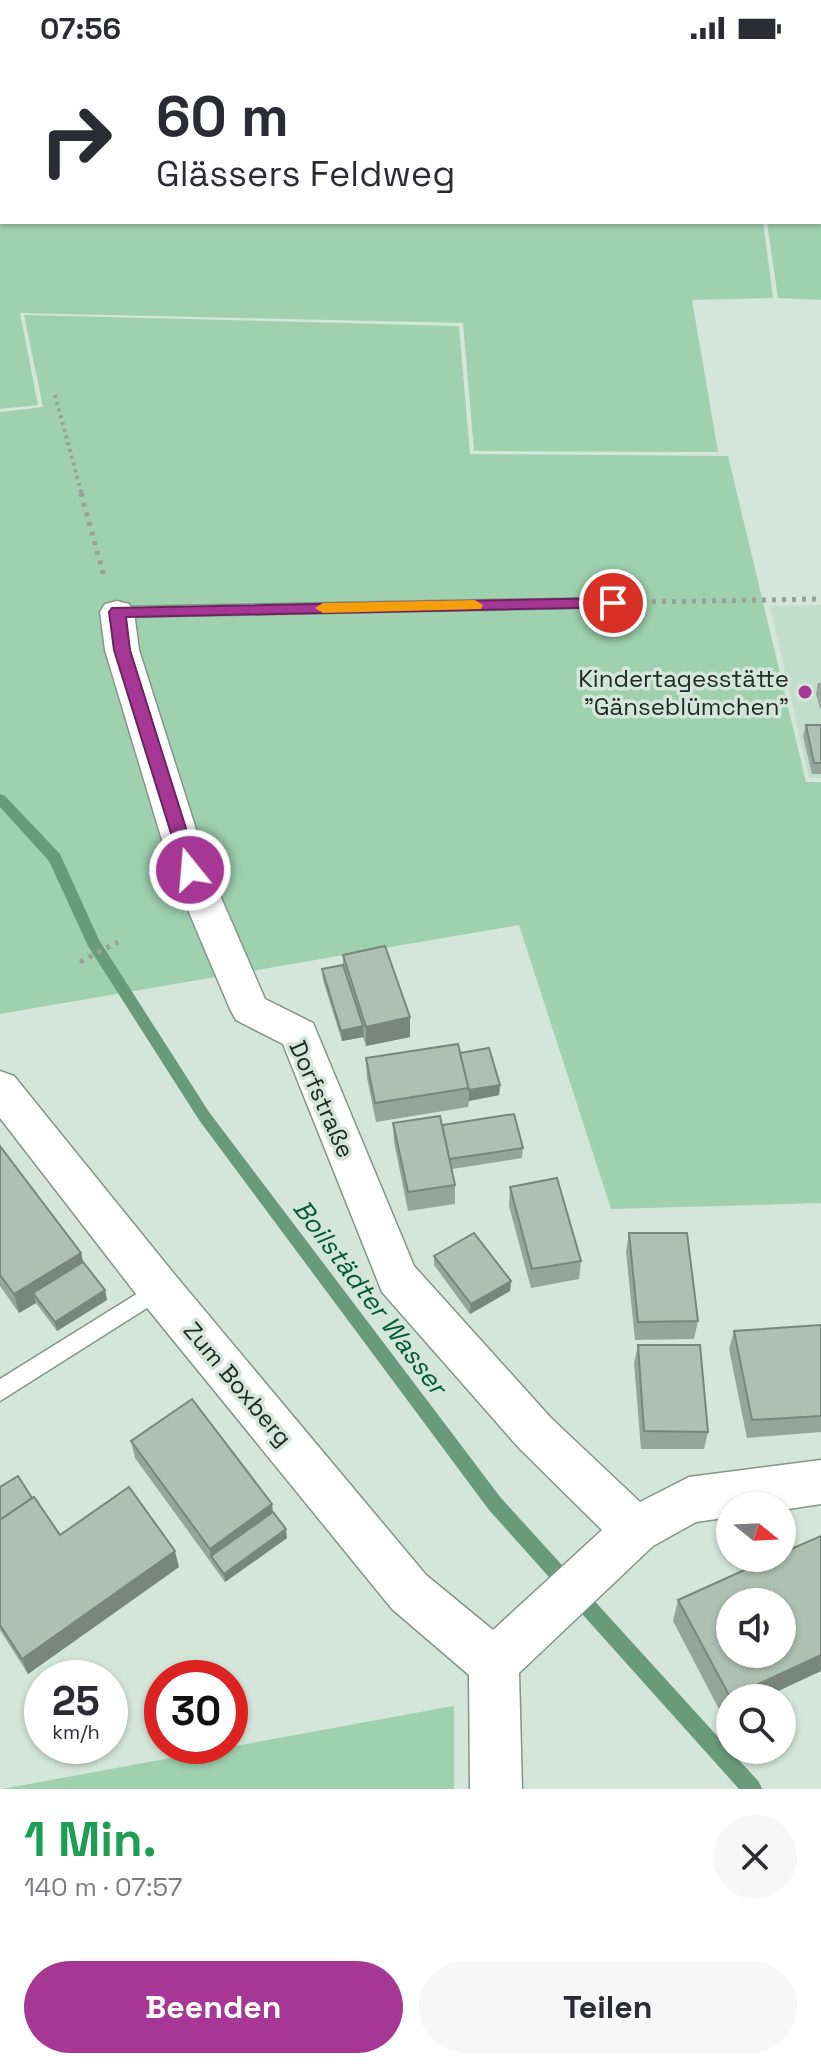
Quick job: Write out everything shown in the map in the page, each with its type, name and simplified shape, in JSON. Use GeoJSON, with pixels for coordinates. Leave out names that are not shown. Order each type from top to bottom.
{"type":"FeatureCollection","features":[{"type":"Feature","properties":{"kind":"street","name":"Dorfstraße"},"geometry":{"type":"LineString","coordinates":[[117,612],[122,650],[190,870],[250,1009],[299,1034],[397,1278],[535,1433],[636,1530]]}},
{"type":"Feature","properties":{"kind":"street","name":"Zum Boxberg"},"geometry":{"type":"LineString","coordinates":[[0,1088],[159,1289],[409,1592],[494,1663]]}},
{"type":"Feature","properties":{"kind":"street"},"geometry":{"type":"LineString","coordinates":[[496,1789],[494,1663],[549,1610],[636,1530],[689,1500],[821,1482]]}},
{"type":"Feature","properties":{"kind":"lane"},"geometry":{"type":"LineString","coordinates":[[117,612],[613,603]]}},
{"type":"Feature","properties":{"kind":"lane"},"geometry":{"type":"LineString","coordinates":[[0,1391],[159,1289]]}},
{"type":"Feature","properties":{"kind":"path"},"geometry":{"type":"LineString","coordinates":[[55,395],[107,589],[117,612]]}},
{"type":"Feature","properties":{"kind":"path"},"geometry":{"type":"LineString","coordinates":[[613,603],[821,599]]}},
{"type":"Feature","properties":{"kind":"path"},"geometry":{"type":"LineString","coordinates":[[80,962],[118,942]]}},
{"type":"Feature","properties":{"kind":"shaded area","name":"Kindertagesstätte \"Gänseblümchen\""},"geometry":{"type":"Polygon","coordinates":[[[821,605],[821,778],[809,778],[770,606],[821,605]]]}},
{"type":"Feature","properties":{"kind":"green space"},"geometry":{"type":"Polygon","coordinates":[[[0,224],[763,224],[773,298],[692,300],[718,452],[474,451],[463,323],[20,313],[38,405],[0,409],[0,224]]]}},
{"type":"Feature","properties":{"kind":"green space"},"geometry":{"type":"Polygon","coordinates":[[[767,224],[821,224],[821,300],[778,298],[767,224]]]}},
{"type":"Feature","properties":{"kind":"green space"},"geometry":{"type":"Polygon","coordinates":[[[24,315],[459,326],[470,454],[728,456],[806,782],[821,782],[821,1203],[611,1209],[519,925],[0,1014],[0,412],[43,407],[24,315]]]}},
{"type":"Feature","properties":{"kind":"green space"},"geometry":{"type":"Polygon","coordinates":[[[453,1706],[454,1789],[2,1789],[144,1763],[248,1764],[248,1744],[453,1706]]]}},
{"type":"Feature","properties":{"kind":"building"},"geometry":{"type":"Polygon","coordinates":[[[806,725],[821,725],[821,763],[814,763],[806,725]]]}},
{"type":"Feature","properties":{"kind":"building"},"geometry":{"type":"Polygon","coordinates":[[[385,946],[410,1017],[366,1027],[343,955],[385,946]]]}},
{"type":"Feature","properties":{"kind":"building"},"geometry":{"type":"Polygon","coordinates":[[[343,965],[363,1026],[341,1031],[322,969],[343,965]]]}},
{"type":"Feature","properties":{"kind":"building"},"geometry":{"type":"Polygon","coordinates":[[[458,1044],[469,1088],[375,1103],[366,1058],[458,1044]]]}},
{"type":"Feature","properties":{"kind":"building"},"geometry":{"type":"Polygon","coordinates":[[[489,1048],[500,1085],[469,1090],[460,1053],[489,1048]]]}},
{"type":"Feature","properties":{"kind":"building"},"geometry":{"type":"Polygon","coordinates":[[[514,1114],[523,1148],[449,1159],[442,1125],[514,1114]]]}},
{"type":"Feature","properties":{"kind":"building"},"geometry":{"type":"Polygon","coordinates":[[[440,1116],[455,1185],[408,1192],[393,1123],[440,1116]]]}},
{"type":"Feature","properties":{"kind":"building"},"geometry":{"type":"Polygon","coordinates":[[[0,1146],[81,1253],[14,1294],[0,1275],[0,1146]]]}},
{"type":"Feature","properties":{"kind":"building"},"geometry":{"type":"Polygon","coordinates":[[[557,1178],[581,1261],[532,1269],[510,1187],[557,1178]]]}},
{"type":"Feature","properties":{"kind":"building"},"geometry":{"type":"Polygon","coordinates":[[[474,1233],[511,1281],[471,1304],[434,1256],[474,1233]]]}},
{"type":"Feature","properties":{"kind":"building"},"geometry":{"type":"Polygon","coordinates":[[[629,1233],[687,1233],[698,1321],[638,1322],[629,1233]]]}},
{"type":"Feature","properties":{"kind":"building"},"geometry":{"type":"Polygon","coordinates":[[[83,1262],[105,1290],[55,1322],[33,1293],[83,1262]]]}},
{"type":"Feature","properties":{"kind":"building"},"geometry":{"type":"Polygon","coordinates":[[[821,1325],[821,1416],[752,1420],[734,1331],[821,1325]]]}},
{"type":"Feature","properties":{"kind":"building"},"geometry":{"type":"Polygon","coordinates":[[[638,1345],[700,1345],[708,1432],[644,1431],[638,1345]]]}},
{"type":"Feature","properties":{"kind":"building"},"geometry":{"type":"Polygon","coordinates":[[[192,1399],[272,1504],[210,1549],[131,1441],[192,1399]]]}},
{"type":"Feature","properties":{"kind":"building"},"geometry":{"type":"Polygon","coordinates":[[[18,1476],[32,1498],[0,1520],[0,1487],[18,1476]]]}},
{"type":"Feature","properties":{"kind":"building"},"geometry":{"type":"Polygon","coordinates":[[[129,1487],[175,1551],[22,1659],[0,1625],[0,1520],[34,1497],[60,1535],[129,1487]]]}},
{"type":"Feature","properties":{"kind":"building"},"geometry":{"type":"Polygon","coordinates":[[[273,1512],[286,1529],[224,1574],[211,1556],[273,1512]]]}},
{"type":"Feature","properties":{"kind":"building"},"geometry":{"type":"Polygon","coordinates":[[[821,1536],[821,1655],[796,1667],[796,1588],[716,1588],[716,1668],[793,1668],[758,1684],[723,1684],[678,1600],[740,1572],[796,1572],[796,1547],[821,1536]]]}},
{"type":"Feature","properties":{"kind":"waterway","name":"Boilstädter Wasser"},"geometry":{"type":"LineString","coordinates":[[0,799],[55,858],[93,942],[204,1116],[495,1504],[752,1789]]}},
{"type":"Feature","properties":{"kind":"slow traffic"},"geometry":{"type":"LineString","coordinates":[[323,608],[475,605]]}},
{"type":"Feature","properties":{"kind":"place","name":"Kindertagesstätte \"Gänseblümchen\""},"geometry":{"type":"Point","coordinates":[805,692]}},
{"type":"Feature","properties":{"kind":"route"},"geometry":{"type":"LineString","coordinates":[[190,870],[122,650],[117,612],[613,603]]}}]}
